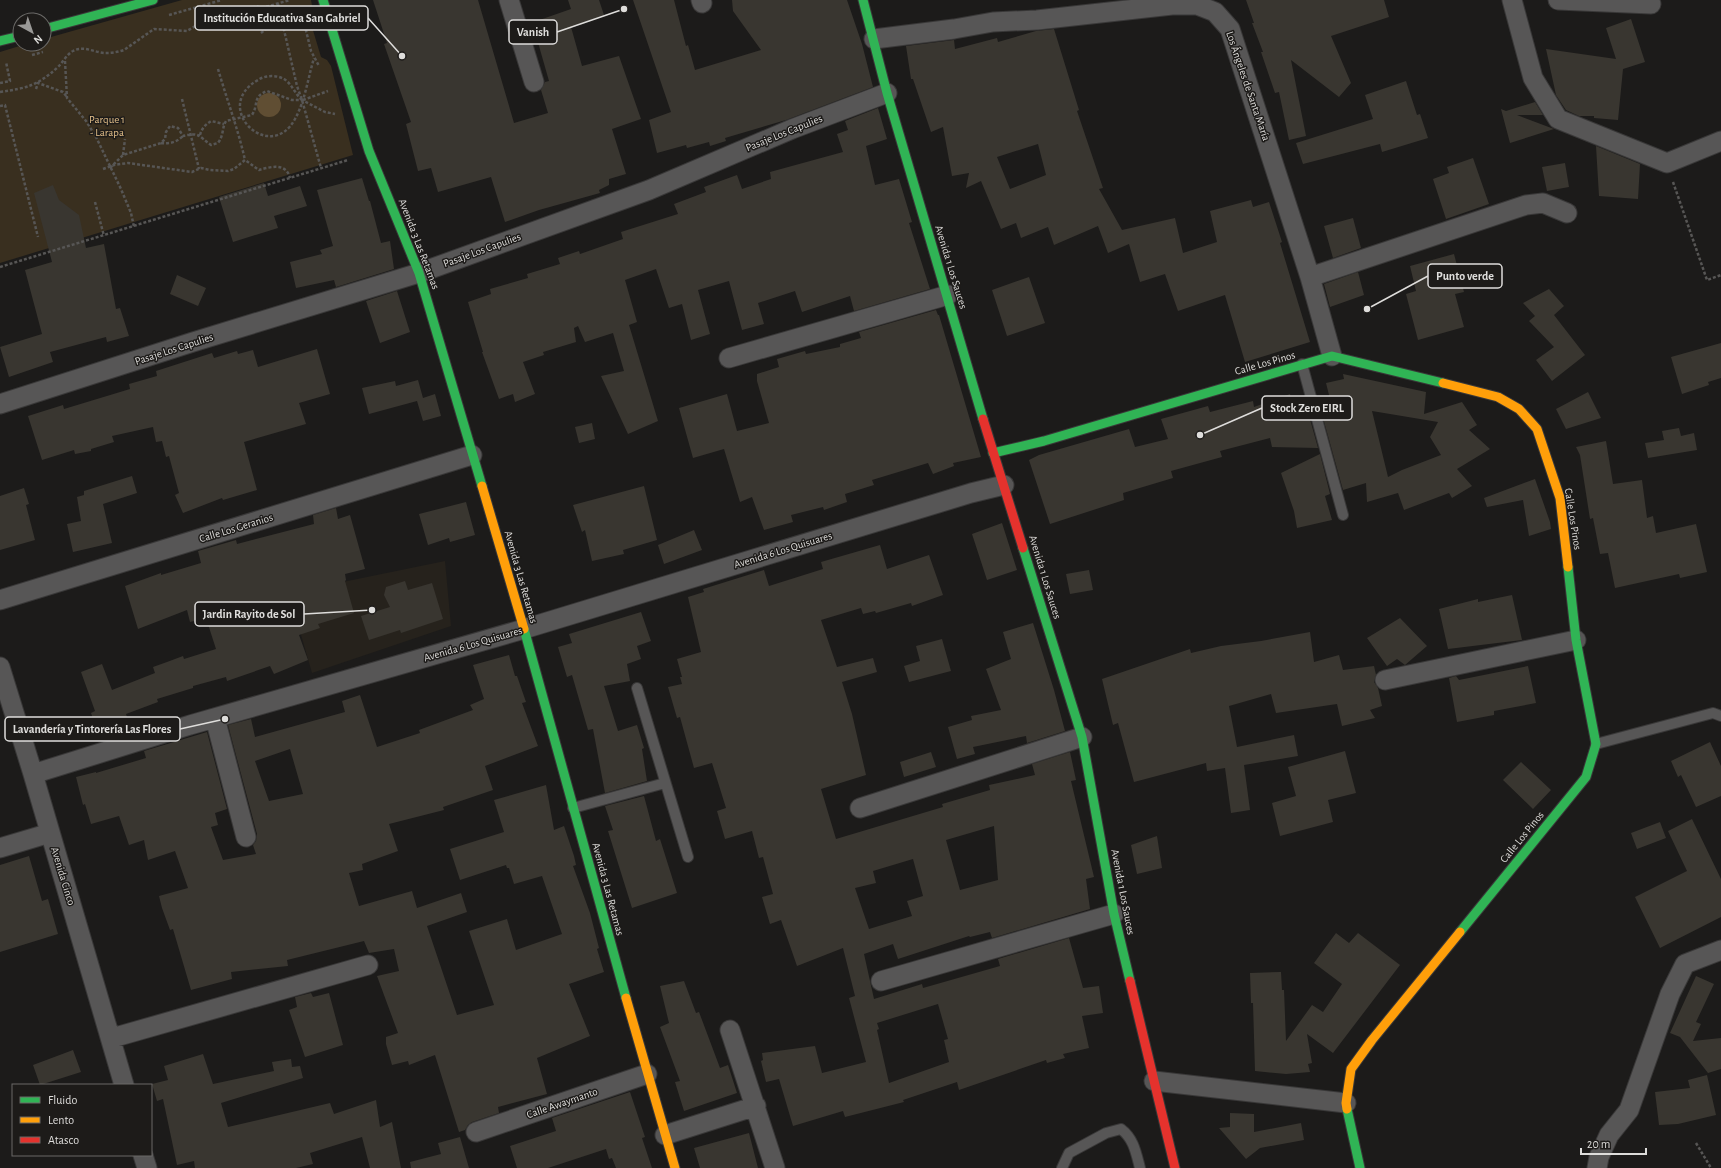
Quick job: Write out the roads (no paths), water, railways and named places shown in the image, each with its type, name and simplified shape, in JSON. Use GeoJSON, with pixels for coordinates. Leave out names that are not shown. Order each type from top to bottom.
{"type":"FeatureCollection","features":[{"type":"Feature","properties":{"kind":"street"},"geometry":{"type":"LineString","coordinates":[[52,27],[153,0]]}},
{"type":"Feature","properties":{"kind":"street","name":"Avenida 3 Las Retamas"},"geometry":{"type":"LineString","coordinates":[[323,0],[369,151],[419,273],[524,629],[647,1074],[675,1168]]}},
{"type":"Feature","properties":{"kind":"street"},"geometry":{"type":"LineString","coordinates":[[509,0],[534,82]]}},
{"type":"Feature","properties":{"kind":"street","name":"Avenida 1 Los Sauces"},"geometry":{"type":"LineString","coordinates":[[863,0],[887,93],[948,295],[993,453],[1082,737],[1114,914],[1175,1168]]}},
{"type":"Feature","properties":{"kind":"street"},"geometry":{"type":"LineString","coordinates":[[1512,0],[1534,78],[1558,119],[1667,163],[1721,141]]}},
{"type":"Feature","properties":{"kind":"street"},"geometry":{"type":"LineString","coordinates":[[1558,0],[1651,4]]}},
{"type":"Feature","properties":{"kind":"street","name":"Los Ángeles de Santa María"},"geometry":{"type":"LineString","coordinates":[[874,39],[954,29],[993,22],[1037,20],[1172,5],[1197,5],[1215,12],[1230,29],[1310,277],[1332,356]]}},
{"type":"Feature","properties":{"kind":"street"},"geometry":{"type":"LineString","coordinates":[[0,41],[12,38]]}},
{"type":"Feature","properties":{"kind":"street","name":"Pasaje Los Capulies"},"geometry":{"type":"LineString","coordinates":[[0,404],[419,273],[649,190],[792,129],[887,93]]}},
{"type":"Feature","properties":{"kind":"street"},"geometry":{"type":"LineString","coordinates":[[1310,277],[1526,205],[1542,202],[1566,213]]}},
{"type":"Feature","properties":{"kind":"street"},"geometry":{"type":"LineString","coordinates":[[729,358],[948,295]]}},
{"type":"Feature","properties":{"kind":"street","name":"Calle Los Pinos"},"geometry":{"type":"LineString","coordinates":[[993,453],[1044,440],[1332,356],[1498,397],[1519,409],[1537,429],[1560,498],[1576,640],[1596,744],[1586,777],[1372,1040],[1351,1069],[1346,1103]]}},
{"type":"Feature","properties":{"kind":"street","name":"Calle Los Geranios"},"geometry":{"type":"LineString","coordinates":[[0,600],[472,455]]}},
{"type":"Feature","properties":{"kind":"street","name":"Avenida 6 Los Quisuares"},"geometry":{"type":"LineString","coordinates":[[33,774],[215,718],[524,629],[971,493],[1004,485]]}},
{"type":"Feature","properties":{"kind":"street"},"geometry":{"type":"LineString","coordinates":[[1385,680],[1576,640]]}},
{"type":"Feature","properties":{"kind":"street","name":"Avenida Cinco"},"geometry":{"type":"LineString","coordinates":[[0,667],[112,1038],[124,1084]]}},
{"type":"Feature","properties":{"kind":"street"},"geometry":{"type":"LineString","coordinates":[[215,718],[246,837]]}},
{"type":"Feature","properties":{"kind":"street"},"geometry":{"type":"LineString","coordinates":[[860,808],[1082,737]]}},
{"type":"Feature","properties":{"kind":"street"},"geometry":{"type":"LineString","coordinates":[[0,848],[50,833]]}},
{"type":"Feature","properties":{"kind":"street"},"geometry":{"type":"LineString","coordinates":[[881,981],[1114,914]]}},
{"type":"Feature","properties":{"kind":"street"},"geometry":{"type":"LineString","coordinates":[[1597,1168],[1599,1157],[1609,1135],[1629,1110],[1670,994],[1685,964],[1721,950]]}},
{"type":"Feature","properties":{"kind":"street"},"geometry":{"type":"LineString","coordinates":[[112,1038],[368,965]]}},
{"type":"Feature","properties":{"kind":"street"},"geometry":{"type":"LineString","coordinates":[[730,1030],[775,1168]]}},
{"type":"Feature","properties":{"kind":"street","name":"Calle Awaymanto"},"geometry":{"type":"LineString","coordinates":[[476,1132],[647,1074]]}},
{"type":"Feature","properties":{"kind":"street"},"geometry":{"type":"LineString","coordinates":[[1154,1081],[1346,1103],[1360,1168]]}},
{"type":"Feature","properties":{"kind":"street"},"geometry":{"type":"LineString","coordinates":[[665,1135],[756,1106]]}},
{"type":"Feature","properties":{"kind":"street"},"geometry":{"type":"LineString","coordinates":[[143,1156],[147,1168]]}},
{"type":"Feature","properties":{"kind":"lane"},"geometry":{"type":"LineString","coordinates":[[1302,364],[1343,515]]}},
{"type":"Feature","properties":{"kind":"lane"},"geometry":{"type":"LineString","coordinates":[[637,688],[688,857]]}},
{"type":"Feature","properties":{"kind":"lane"},"geometry":{"type":"LineString","coordinates":[[1596,744],[1713,714],[1721,716]]}},
{"type":"Feature","properties":{"kind":"lane"},"geometry":{"type":"LineString","coordinates":[[573,808],[665,783]]}},
{"type":"Feature","properties":{"kind":"lane"},"geometry":{"type":"LineString","coordinates":[[1062,1168],[1069,1153],[1106,1133],[1121,1129],[1128,1134],[1136,1150],[1140,1168]]}},
{"type":"Feature","properties":{"kind":"place","name":"Vanish"},"geometry":{"type":"Point","coordinates":[624,9]}},
{"type":"Feature","properties":{"kind":"place","name":"Institución Educativa San Gabriel"},"geometry":{"type":"Point","coordinates":[402,56]}},
{"type":"Feature","properties":{"kind":"place","name":"Punto verde"},"geometry":{"type":"Point","coordinates":[1367,309]}},
{"type":"Feature","properties":{"kind":"place","name":"Stock Zero EIRL"},"geometry":{"type":"Point","coordinates":[1200,435]}},
{"type":"Feature","properties":{"kind":"place","name":"Jardin Rayito de Sol"},"geometry":{"type":"Point","coordinates":[372,610]}},
{"type":"Feature","properties":{"kind":"place","name":"Lavandería y Tintorería Las Flores"},"geometry":{"type":"Point","coordinates":[225,719]}},
{"type":"Feature","properties":{"kind":"park label","name":"Parque 1 - Larapa"},"geometry":{"type":"Point","coordinates":[107,125]}}]}
